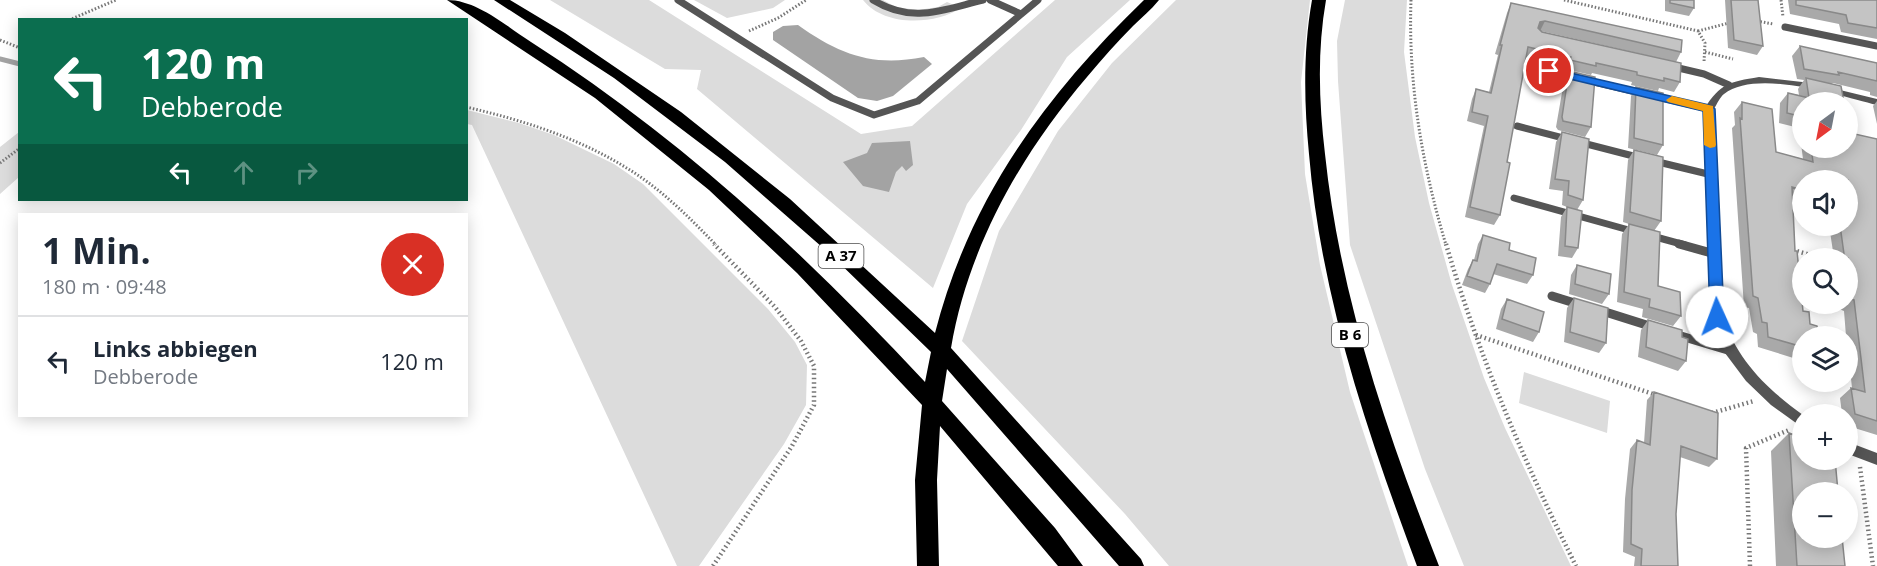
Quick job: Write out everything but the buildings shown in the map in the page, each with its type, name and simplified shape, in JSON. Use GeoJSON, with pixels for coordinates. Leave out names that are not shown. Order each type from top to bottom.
{"type":"FeatureCollection","features":[{"type":"Feature","properties":{"kind":"highway","name":"A 37"},"geometry":{"type":"LineString","coordinates":[[454,0],[563,68],[622,111],[697,172],[793,258],[903,369],[1072,566]]}},
{"type":"Feature","properties":{"kind":"highway","name":"A 37"},"geometry":{"type":"LineString","coordinates":[[501,0],[590,54],[651,97],[727,157],[825,240],[938,346],[1084,508],[1133,566]]}},
{"type":"Feature","properties":{"kind":"highway"},"geometry":{"type":"LineString","coordinates":[[928,566],[924,519],[935,378],[960,279],[983,221],[1035,134],[1099,53],[1152,0]]}},
{"type":"Feature","properties":{"kind":"highway","name":"B 6"},"geometry":{"type":"LineString","coordinates":[[1319,0],[1312,95],[1324,224],[1360,371],[1384,448],[1428,566]]}},
{"type":"Feature","properties":{"kind":"street"},"geometry":{"type":"LineString","coordinates":[[1792,419],[1748,375],[1720,332],[1717,317],[1709,109],[1712,98],[1720,90],[1730,85],[1757,80],[1777,81],[1877,102]]}},
{"type":"Feature","properties":{"kind":"street"},"geometry":{"type":"LineString","coordinates":[[1858,451],[1877,459]]}},
{"type":"Feature","properties":{"kind":"lane"},"geometry":{"type":"LineString","coordinates":[[678,0],[832,98],[874,115],[918,101],[1038,0]]}},
{"type":"Feature","properties":{"kind":"lane"},"geometry":{"type":"LineString","coordinates":[[873,0],[886,10],[909,15],[932,14],[954,6],[983,0]]}},
{"type":"Feature","properties":{"kind":"lane"},"geometry":{"type":"LineString","coordinates":[[990,0],[1021,14]]}},
{"type":"Feature","properties":{"kind":"lane"},"geometry":{"type":"LineString","coordinates":[[1785,27],[1877,46]]}},
{"type":"Feature","properties":{"kind":"lane"},"geometry":{"type":"LineString","coordinates":[[1660,64],[1704,74],[1730,85]]}},
{"type":"Feature","properties":{"kind":"lane"},"geometry":{"type":"LineString","coordinates":[[1526,66],[1709,109]]}},
{"type":"Feature","properties":{"kind":"lane"},"geometry":{"type":"LineString","coordinates":[[1517,126],[1712,175]]}},
{"type":"Feature","properties":{"kind":"lane"},"geometry":{"type":"LineString","coordinates":[[1514,198],[1715,254]]}},
{"type":"Feature","properties":{"kind":"lane"},"geometry":{"type":"LineString","coordinates":[[1552,296],[1731,351]]}},
{"type":"Feature","properties":{"kind":"path"},"geometry":{"type":"LineString","coordinates":[[74,18],[116,0]]}},
{"type":"Feature","properties":{"kind":"path"},"geometry":{"type":"LineString","coordinates":[[737,37],[778,18],[806,0]]}},
{"type":"Feature","properties":{"kind":"path"},"geometry":{"type":"LineString","coordinates":[[1411,0],[1409,53],[1419,137],[1441,224],[1475,335],[1510,429],[1576,566]]}},
{"type":"Feature","properties":{"kind":"path"},"geometry":{"type":"LineString","coordinates":[[1564,0],[1698,31],[1736,21]]}},
{"type":"Feature","properties":{"kind":"path"},"geometry":{"type":"LineString","coordinates":[[1756,21],[1785,27]]}},
{"type":"Feature","properties":{"kind":"path"},"geometry":{"type":"LineString","coordinates":[[1698,31],[1705,43],[1704,74]]}},
{"type":"Feature","properties":{"kind":"path"},"geometry":{"type":"LineString","coordinates":[[0,40],[18,47]]}},
{"type":"Feature","properties":{"kind":"path"},"geometry":{"type":"LineString","coordinates":[[12,45],[18,43]]}},
{"type":"Feature","properties":{"kind":"path"},"geometry":{"type":"LineString","coordinates":[[1704,52],[1733,59]]}},
{"type":"Feature","properties":{"kind":"path"},"geometry":{"type":"LineString","coordinates":[[468,107],[521,120],[558,133],[626,166],[682,211],[775,307],[801,341],[814,366],[814,405],[792,446],[713,566]]}},
{"type":"Feature","properties":{"kind":"path"},"geometry":{"type":"LineString","coordinates":[[0,163],[18,150]]}},
{"type":"Feature","properties":{"kind":"path"},"geometry":{"type":"LineString","coordinates":[[1475,335],[1657,395]]}},
{"type":"Feature","properties":{"kind":"path"},"geometry":{"type":"LineString","coordinates":[[1702,410],[1714,414],[1770,396]]}},
{"type":"Feature","properties":{"kind":"path"},"geometry":{"type":"LineString","coordinates":[[1750,566],[1746,448],[1792,428]]}},
{"type":"Feature","properties":{"kind":"path"},"geometry":{"type":"LineString","coordinates":[[1857,470],[1873,566]]}},
{"type":"Feature","properties":{"kind":"shaded area"},"geometry":{"type":"Polygon","coordinates":[[[550,0],[649,0],[861,134],[912,126],[1055,0],[1130,0],[1067,57],[1021,130],[967,204],[933,288],[697,89],[701,70],[665,69],[550,0]]]}},
{"type":"Feature","properties":{"kind":"shaded area"},"geometry":{"type":"Polygon","coordinates":[[[694,0],[785,0],[773,8],[727,18],[694,0]]]}},
{"type":"Feature","properties":{"kind":"shaded area"},"geometry":{"type":"Polygon","coordinates":[[[863,0],[883,0],[896,7],[918,10],[938,7],[947,2],[961,8],[938,18],[896,19],[872,9],[863,0]]]}},
{"type":"Feature","properties":{"kind":"shaded area"},"geometry":{"type":"Polygon","coordinates":[[[1176,0],[1310,0],[1301,82],[1305,174],[1320,265],[1350,392],[1408,566],[1169,566],[1125,514],[962,341],[999,231],[1058,131],[1112,63],[1176,0]]]}},
{"type":"Feature","properties":{"kind":"shaded area"},"geometry":{"type":"Polygon","coordinates":[[[1345,0],[1407,0],[1404,52],[1415,137],[1429,203],[1452,285],[1484,378],[1505,428],[1571,566],[1464,566],[1425,469],[1350,245],[1337,41],[1345,0]]]}},
{"type":"Feature","properties":{"kind":"shaded area"},"geometry":{"type":"Polygon","coordinates":[[[798,25],[828,44],[858,56],[889,60],[924,57],[932,64],[893,96],[877,101],[858,98],[773,40],[773,32],[783,26],[798,25]]]}},
{"type":"Feature","properties":{"kind":"shaded area"},"geometry":{"type":"Polygon","coordinates":[[[468,110],[519,123],[554,135],[614,164],[643,184],[768,309],[795,342],[807,365],[806,405],[784,444],[699,566],[677,566],[472,125],[468,124],[468,110]]]}},
{"type":"Feature","properties":{"kind":"shaded area"},"geometry":{"type":"Polygon","coordinates":[[[18,133],[18,178],[0,194],[0,147],[18,133]]]}},
{"type":"Feature","properties":{"kind":"shaded area"},"geometry":{"type":"Polygon","coordinates":[[[910,141],[913,165],[906,171],[902,166],[896,172],[889,192],[863,186],[843,162],[867,153],[872,143],[910,141]]]}},
{"type":"Feature","properties":{"kind":"shaded area"},"geometry":{"type":"Polygon","coordinates":[[[1524,372],[1610,401],[1607,433],[1519,403],[1524,372]]]}},
{"type":"Feature","properties":{"kind":"waterway"},"geometry":{"type":"LineString","coordinates":[[0,59],[18,64]]}},
{"type":"Feature","properties":{"kind":"slow traffic"},"geometry":{"type":"LineString","coordinates":[[1672,100],[1709,109],[1710,145]]}},
{"type":"Feature","properties":{"kind":"route"},"geometry":{"type":"LineString","coordinates":[[1549,71],[1709,109],[1717,317]]}}]}
